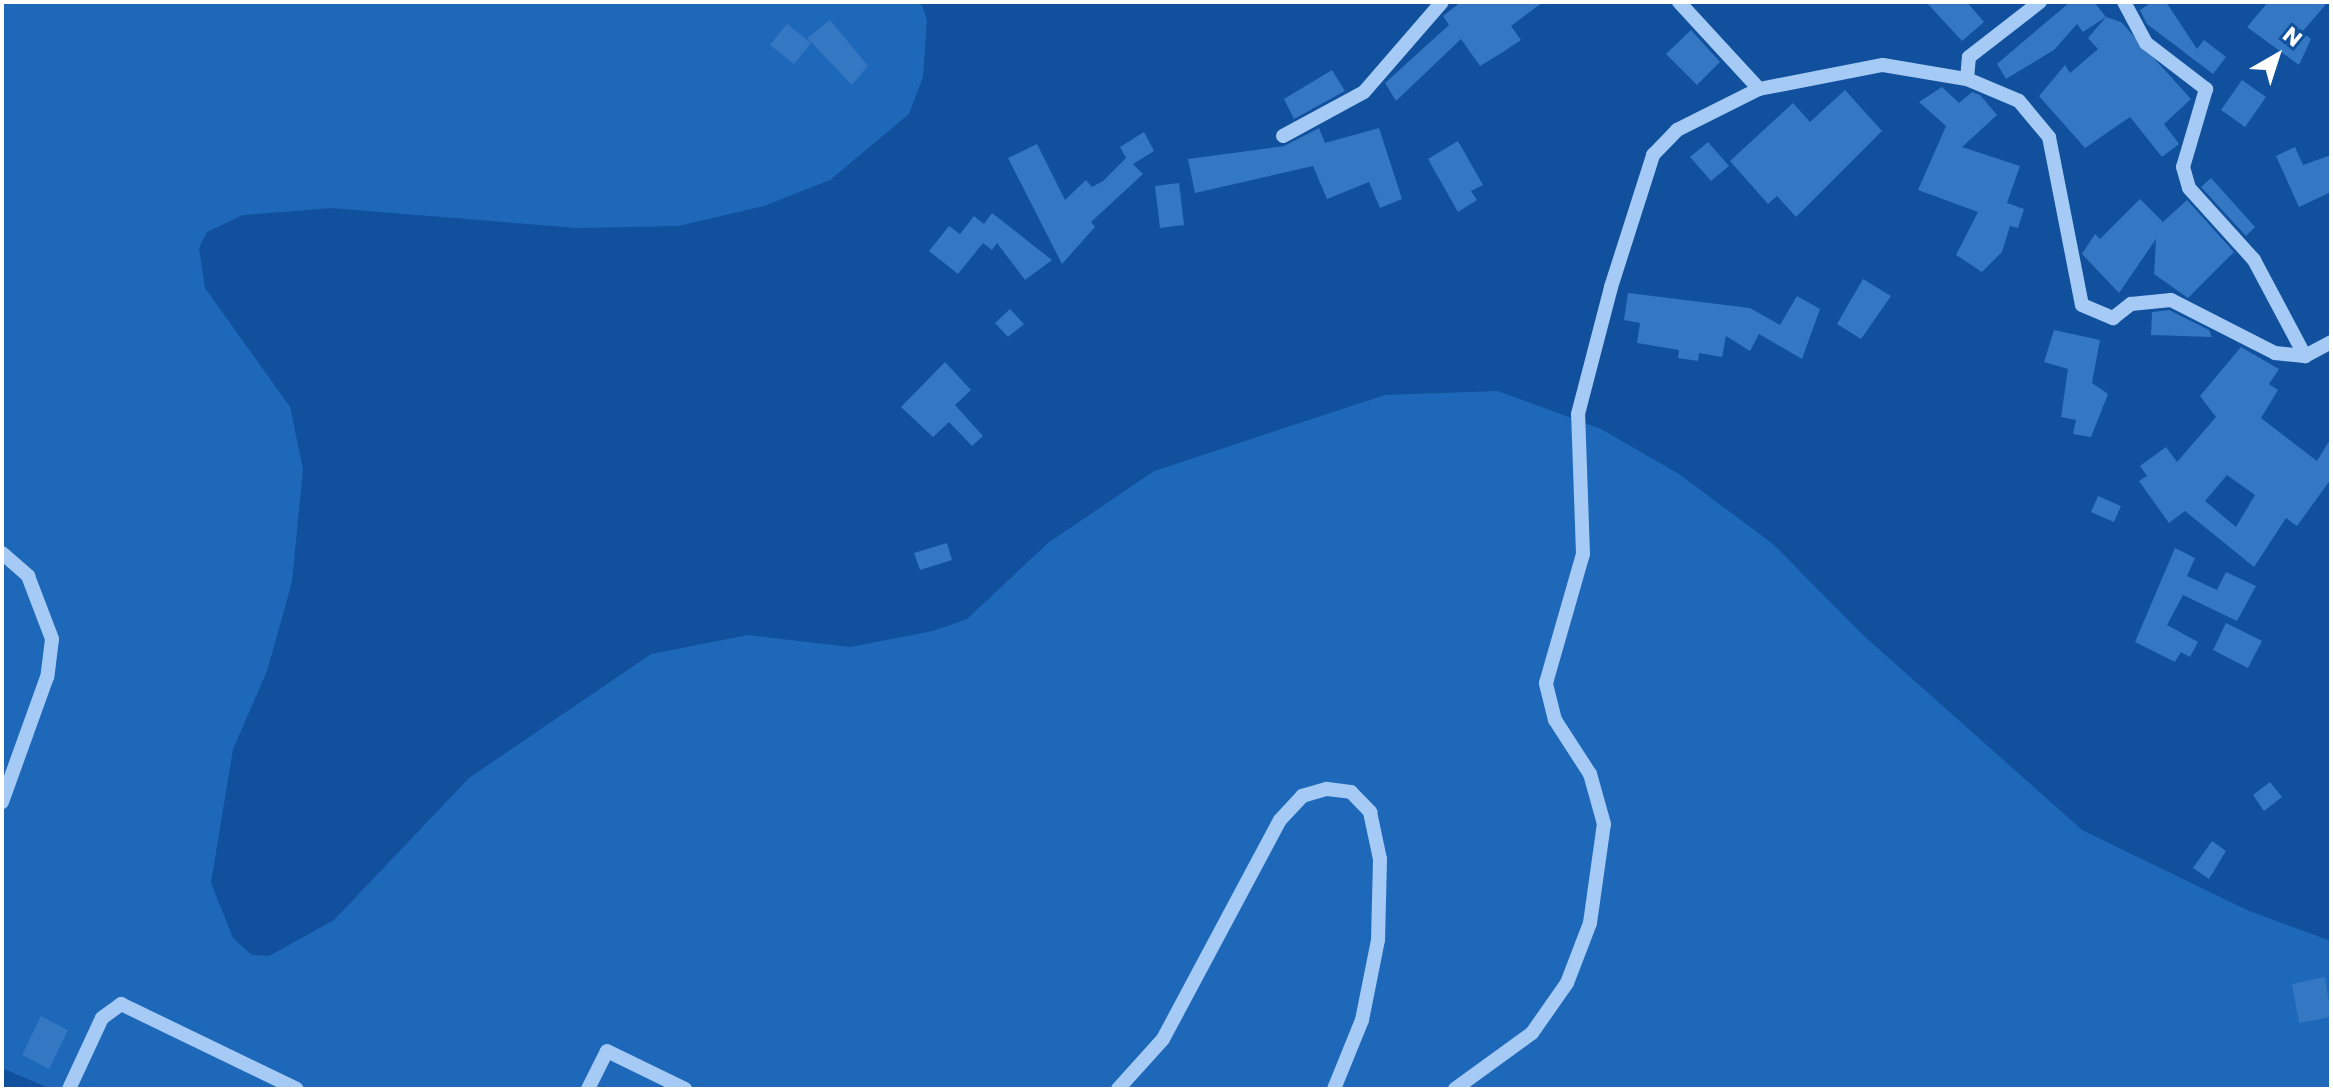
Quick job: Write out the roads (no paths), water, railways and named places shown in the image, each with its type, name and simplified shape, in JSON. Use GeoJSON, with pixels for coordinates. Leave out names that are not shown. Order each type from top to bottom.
{"type":"FeatureCollection","features":[{"type":"Feature","properties":{"kind":"street"},"geometry":{"type":"LineString","coordinates":[[1283,136],[1364,92],[1442,2]]}},
{"type":"Feature","properties":{"kind":"street"},"geometry":{"type":"LineString","coordinates":[[1679,2],[1759,89]]}},
{"type":"Feature","properties":{"kind":"street"},"geometry":{"type":"LineString","coordinates":[[1967,79],[1969,57],[2040,2]]}},
{"type":"Feature","properties":{"kind":"street"},"geometry":{"type":"LineString","coordinates":[[2124,2],[2146,43],[2206,89],[2183,167],[2189,188],[2254,260],[2305,356]]}},
{"type":"Feature","properties":{"kind":"street"},"geometry":{"type":"LineString","coordinates":[[1455,1089],[1532,1033],[1567,983],[1590,923],[1604,824],[1590,774],[1555,720],[1546,683],[1583,554],[1578,414],[1647,171],[1677,130],[1759,89],[1883,65],[1967,79],[2019,101],[2049,137],[2082,305],[2113,318],[2131,304],[2171,300],[2275,353],[2305,356],[2331,342]]}},
{"type":"Feature","properties":{"kind":"street"},"geometry":{"type":"LineString","coordinates":[[2,553],[28,576],[52,639],[47,677],[2,802]]}},
{"type":"Feature","properties":{"kind":"street"},"geometry":{"type":"LineString","coordinates":[[1118,1089],[1163,1039],[1280,820],[1302,796],[1327,789],[1351,792],[1370,812],[1380,859],[1378,940],[1362,1020],[1334,1089]]}},
{"type":"Feature","properties":{"kind":"street"},"geometry":{"type":"LineString","coordinates":[[69,1089],[102,1018],[121,1004],[297,1089]]}},
{"type":"Feature","properties":{"kind":"street"},"geometry":{"type":"LineString","coordinates":[[588,1089],[607,1051],[685,1089]]}}]}
